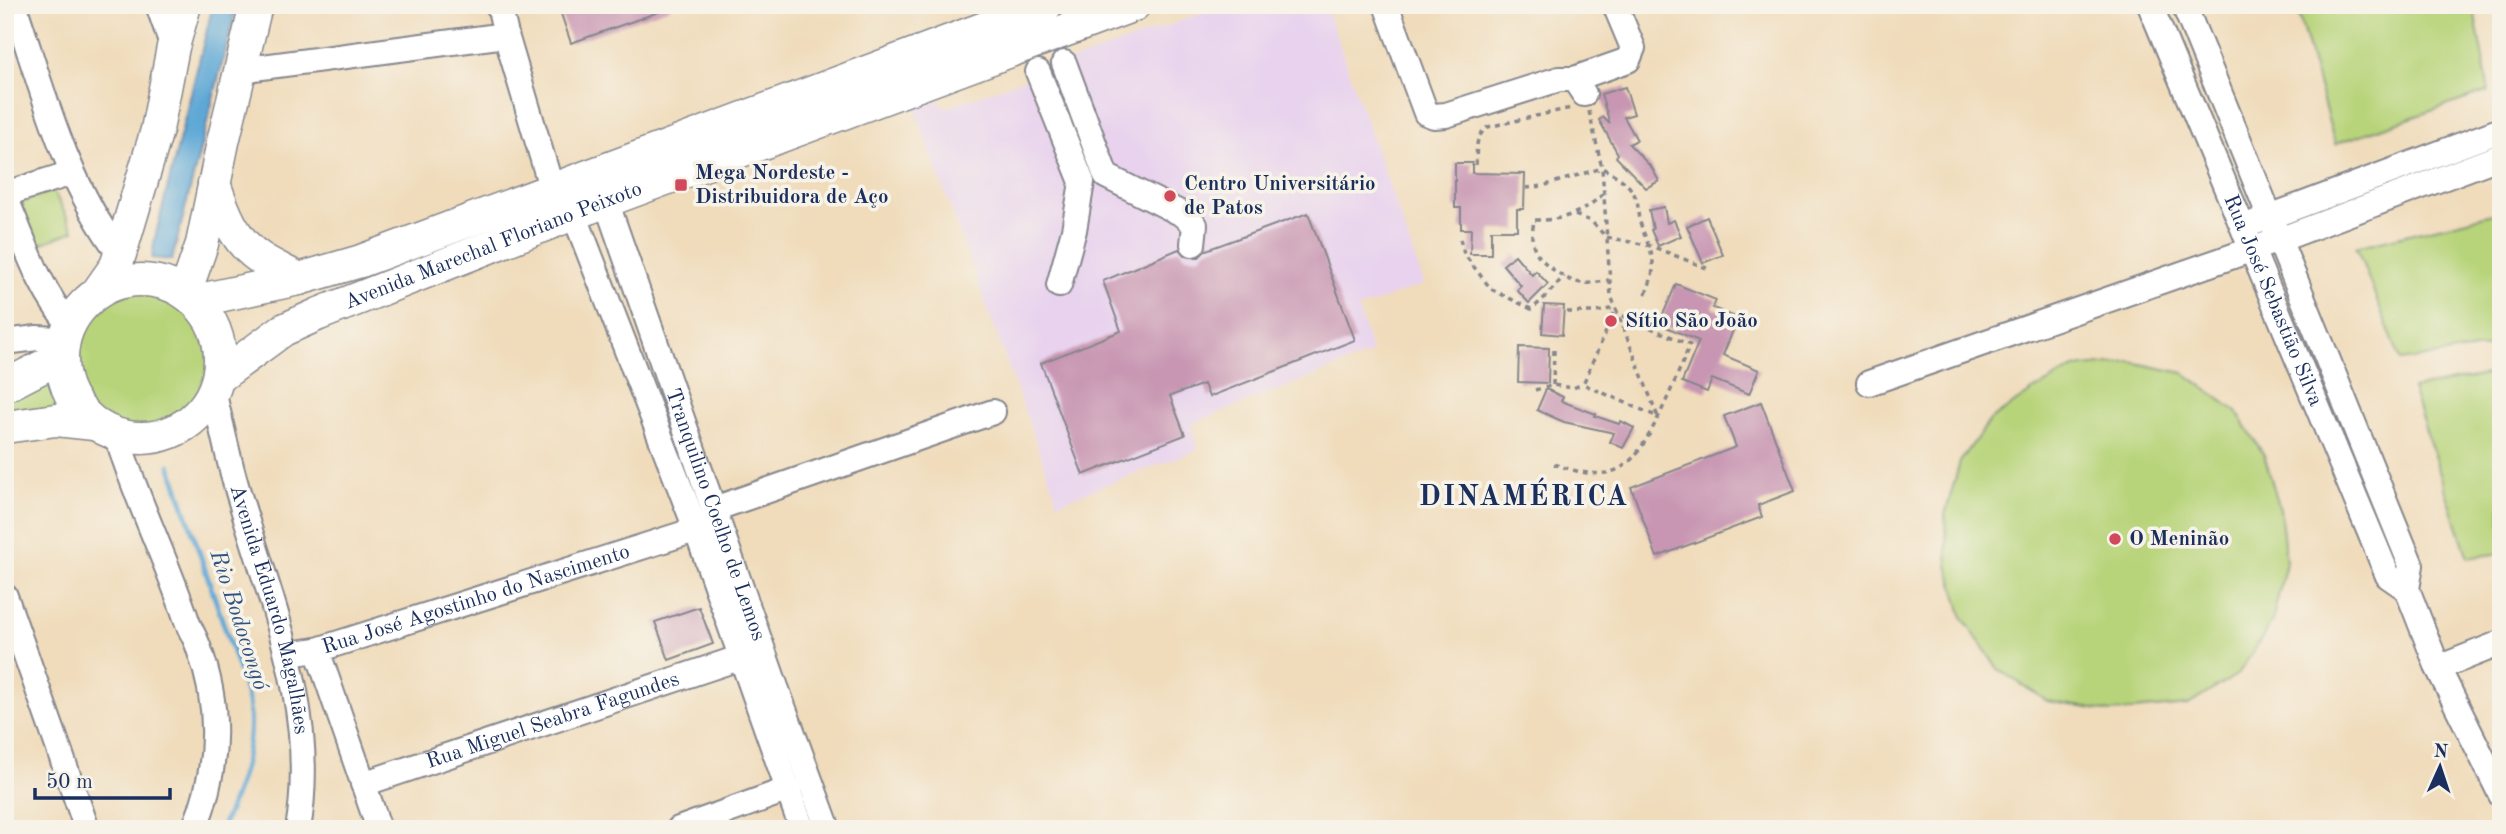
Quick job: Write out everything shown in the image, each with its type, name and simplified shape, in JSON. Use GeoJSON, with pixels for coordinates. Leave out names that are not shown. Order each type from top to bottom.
{"type":"FeatureCollection","features":[{"type":"Feature","properties":{"kind":"main road"},"geometry":{"type":"LineString","coordinates":[[97,293],[116,266],[120,254],[157,131],[173,47],[185,5]]}},
{"type":"Feature","properties":{"kind":"main road"},"geometry":{"type":"LineString","coordinates":[[190,297],[256,5]]}},
{"type":"Feature","properties":{"kind":"main road","name":"Avenida Marechal Floriano Peixoto"},"geometry":{"type":"LineString","coordinates":[[190,297],[299,279],[361,261],[1046,5]]}},
{"type":"Feature","properties":{"kind":"main road","name":"Avenida Marechal Floriano Peixoto"},"geometry":{"type":"LineString","coordinates":[[216,384],[283,330],[307,319],[606,201],[1135,5]]}},
{"type":"Feature","properties":{"kind":"main road"},"geometry":{"type":"LineString","coordinates":[[214,183],[224,212],[240,239],[258,257],[299,279]]}},
{"type":"Feature","properties":{"kind":"main road"},"geometry":{"type":"LineString","coordinates":[[5,386],[64,340],[81,306],[97,293],[110,286],[141,280],[156,281],[190,297],[208,317],[217,336],[221,356],[216,384],[209,401],[192,421],[169,434],[143,439],[56,420],[5,427]]}},
{"type":"Feature","properties":{"kind":"main road"},"geometry":{"type":"LineString","coordinates":[[64,340],[64,382],[76,406],[105,430]]}},
{"type":"Feature","properties":{"kind":"street"},"geometry":{"type":"LineString","coordinates":[[14,5],[16,46],[95,220],[120,254]]}},
{"type":"Feature","properties":{"kind":"street"},"geometry":{"type":"LineString","coordinates":[[158,5],[173,47]]}},
{"type":"Feature","properties":{"kind":"street"},"geometry":{"type":"LineString","coordinates":[[499,5],[552,190]]}},
{"type":"Feature","properties":{"kind":"street"},"geometry":{"type":"LineString","coordinates":[[1386,5],[1426,113],[1434,116],[1446,115],[1559,79],[1581,101],[1628,60],[1633,48],[1615,5]]}},
{"type":"Feature","properties":{"kind":"street","name":"Rua José Sebastião Silva"},"geometry":{"type":"LineString","coordinates":[[2150,5],[2388,576],[2407,589]]}},
{"type":"Feature","properties":{"kind":"street","name":"Rua José Sebastião Silva"},"geometry":{"type":"LineString","coordinates":[[2184,5],[2411,565],[2407,589],[2438,668],[2501,795]]}},
{"type":"Feature","properties":{"kind":"street"},"geometry":{"type":"LineString","coordinates":[[240,70],[506,35]]}},
{"type":"Feature","properties":{"kind":"street"},"geometry":{"type":"LineString","coordinates":[[1064,63],[1106,176],[1184,215],[1195,225],[1193,244]]}},
{"type":"Feature","properties":{"kind":"street"},"geometry":{"type":"LineString","coordinates":[[1038,72],[1082,182],[1074,230],[1059,285]]}},
{"type":"Feature","properties":{"kind":"street"},"geometry":{"type":"LineString","coordinates":[[2243,227],[2501,130]]}},
{"type":"Feature","properties":{"kind":"street"},"geometry":{"type":"LineString","coordinates":[[1869,383],[2252,250],[2501,156]]}},
{"type":"Feature","properties":{"kind":"street"},"geometry":{"type":"LineString","coordinates":[[5,342],[37,338],[64,340],[60,313],[46,289],[5,195],[72,173]]}},
{"type":"Feature","properties":{"kind":"street","name":"Tranquilino Coelho de Lemos"},"geometry":{"type":"LineString","coordinates":[[606,201],[763,683],[789,789],[802,829]]}},
{"type":"Feature","properties":{"kind":"street","name":"Tranquilino Coelho de Lemos"},"geometry":{"type":"LineString","coordinates":[[574,214],[710,520],[742,657],[763,683],[828,829]]}},
{"type":"Feature","properties":{"kind":"street"},"geometry":{"type":"LineString","coordinates":[[2292,346],[2318,334]]}},
{"type":"Feature","properties":{"kind":"street","name":"Avenida Eduardo Magalhães"},"geometry":{"type":"LineString","coordinates":[[216,384],[235,482],[288,654],[302,726],[303,780],[298,829]]}},
{"type":"Feature","properties":{"kind":"street","name":"Rua José Agostinho do Nascimento"},"geometry":{"type":"LineString","coordinates":[[379,829],[317,650],[710,520],[993,412]]}},
{"type":"Feature","properties":{"kind":"street"},"geometry":{"type":"LineString","coordinates":[[105,430],[128,473],[165,558],[188,625],[198,644],[212,694],[215,753],[204,805],[194,829]]}},
{"type":"Feature","properties":{"kind":"street"},"geometry":{"type":"LineString","coordinates":[[5,596],[87,829]]}},
{"type":"Feature","properties":{"kind":"street"},"geometry":{"type":"LineString","coordinates":[[2438,668],[2501,643]]}},
{"type":"Feature","properties":{"kind":"street"},"geometry":{"type":"LineString","coordinates":[[288,654],[317,650]]}},
{"type":"Feature","properties":{"kind":"street","name":"Rua Miguel Seabra Fagundes"},"geometry":{"type":"LineString","coordinates":[[363,784],[742,657]]}},
{"type":"Feature","properties":{"kind":"street"},"geometry":{"type":"LineString","coordinates":[[679,829],[789,789]]}},
{"type":"Feature","properties":{"kind":"path"},"geometry":{"type":"LineString","coordinates":[[1476,165],[1477,139],[1479,133],[1488,127],[1581,101],[1602,168],[1609,280],[1614,310],[1658,417]]}},
{"type":"Feature","properties":{"kind":"path"},"geometry":{"type":"LineString","coordinates":[[1527,188],[1602,168],[1618,176],[1633,191],[1638,204],[1639,221],[1651,246],[1653,270],[1645,295]]}},
{"type":"Feature","properties":{"kind":"path"},"geometry":{"type":"LineString","coordinates":[[1604,193],[1594,203],[1574,215],[1557,220],[1534,220],[1532,235],[1534,248],[1541,258],[1564,276],[1576,282],[1609,280]]}},
{"type":"Feature","properties":{"kind":"path"},"geometry":{"type":"LineString","coordinates":[[1574,215],[1591,220],[1606,237],[1651,246],[1709,270]]}},
{"type":"Feature","properties":{"kind":"path"},"geometry":{"type":"LineString","coordinates":[[1460,239],[1464,254],[1491,289],[1531,309],[1537,306],[1564,276]]}},
{"type":"Feature","properties":{"kind":"path"},"geometry":{"type":"LineString","coordinates":[[1535,390],[1553,385],[1573,388],[1583,384],[1614,310]]}},
{"type":"Feature","properties":{"kind":"path"},"geometry":{"type":"LineString","coordinates":[[1554,464],[1595,474],[1623,467],[1637,454],[1658,417],[1690,345],[1614,310],[1567,312]]}},
{"type":"Feature","properties":{"kind":"path"},"geometry":{"type":"LineString","coordinates":[[1553,385],[1554,350]]}},
{"type":"Feature","properties":{"kind":"path"},"geometry":{"type":"LineString","coordinates":[[1583,384],[1658,417]]}},
{"type":"Feature","properties":{"kind":"shaded area","name":"Centro Universitário de Patos"},"geometry":{"type":"Polygon","coordinates":[[[1224,5],[1325,5],[1424,284],[1358,309],[1372,353],[1191,424],[1198,450],[1058,503],[912,101],[929,93],[946,108],[1224,5]]]}},
{"type":"Feature","properties":{"kind":"green space"},"geometry":{"type":"Polygon","coordinates":[[[2296,5],[2473,5],[2489,91],[2335,144],[2296,5]]]}},
{"type":"Feature","properties":{"kind":"green space"},"geometry":{"type":"Polygon","coordinates":[[[53,190],[74,231],[38,245],[20,203],[53,190]]]}},
{"type":"Feature","properties":{"kind":"green space"},"geometry":{"type":"Polygon","coordinates":[[[2501,212],[2501,345],[2401,361],[2356,247],[2501,212]]]}},
{"type":"Feature","properties":{"kind":"green space"},"geometry":{"type":"Polygon","coordinates":[[[141,284],[169,289],[193,306],[210,330],[215,358],[210,386],[193,410],[169,427],[141,432],[113,427],[89,410],[72,386],[67,358],[72,330],[89,306],[113,289],[141,284]]]}},
{"type":"Feature","properties":{"kind":"green space","name":"O Meninão"},"geometry":{"type":"Polygon","coordinates":[[[2131,362],[2184,373],[2237,412],[2264,455],[2280,509],[2286,562],[2272,622],[2238,674],[2188,705],[2111,712],[2047,701],[1998,669],[1963,618],[1948,565],[1945,515],[1960,462],[1990,420],[2034,390],[2074,368],[2131,362]]]}},
{"type":"Feature","properties":{"kind":"green space"},"geometry":{"type":"Polygon","coordinates":[[[58,363],[60,385],[71,406],[5,421],[5,391],[58,363]]]}},
{"type":"Feature","properties":{"kind":"green space"},"geometry":{"type":"Polygon","coordinates":[[[2501,372],[2501,553],[2468,558],[2412,389],[2501,372]]]}},
{"type":"Feature","properties":{"kind":"water"},"geometry":{"type":"Polygon","coordinates":[[[213,5],[237,5],[172,260],[152,258],[155,238],[213,5]]]}},
{"type":"Feature","properties":{"kind":"building"},"geometry":{"type":"Polygon","coordinates":[[[558,5],[670,5],[670,8],[571,43],[558,5]]]}},
{"type":"Feature","properties":{"kind":"building"},"geometry":{"type":"Polygon","coordinates":[[[1625,87],[1634,114],[1624,117],[1637,140],[1629,144],[1652,168],[1659,181],[1646,188],[1616,157],[1618,154],[1599,120],[1603,117],[1610,124],[1601,94],[1625,87]]]}},
{"type":"Feature","properties":{"kind":"building"},"geometry":{"type":"Polygon","coordinates":[[[1455,163],[1472,163],[1472,173],[1525,174],[1524,209],[1517,209],[1517,230],[1491,230],[1491,254],[1470,254],[1471,229],[1461,229],[1461,208],[1455,208],[1455,163]]]}},
{"type":"Feature","properties":{"kind":"building"},"geometry":{"type":"Polygon","coordinates":[[[1664,207],[1667,223],[1674,220],[1681,236],[1658,246],[1651,230],[1649,210],[1664,207]]]}},
{"type":"Feature","properties":{"kind":"building"},"geometry":{"type":"Polygon","coordinates":[[[1308,213],[1355,340],[1209,397],[1204,384],[1170,396],[1185,435],[1083,475],[1041,363],[1121,331],[1103,281],[1179,249],[1185,256],[1198,258],[1206,250],[1308,213]]]}},
{"type":"Feature","properties":{"kind":"building"},"geometry":{"type":"Polygon","coordinates":[[[1707,217],[1723,255],[1703,263],[1687,226],[1707,217]]]}},
{"type":"Feature","properties":{"kind":"building"},"geometry":{"type":"Polygon","coordinates":[[[1515,255],[1532,275],[1536,271],[1548,284],[1529,303],[1517,290],[1521,286],[1503,265],[1515,255]]]}},
{"type":"Feature","properties":{"kind":"building"},"geometry":{"type":"Polygon","coordinates":[[[1676,284],[1716,300],[1713,308],[1738,318],[1723,355],[1759,370],[1749,394],[1712,379],[1707,392],[1682,382],[1699,341],[1659,324],[1676,284]]]}},
{"type":"Feature","properties":{"kind":"building"},"geometry":{"type":"Polygon","coordinates":[[[1544,305],[1564,306],[1562,335],[1542,333],[1544,305]]]}},
{"type":"Feature","properties":{"kind":"building"},"geometry":{"type":"Polygon","coordinates":[[[1519,347],[1549,348],[1548,383],[1518,382],[1519,347]]]}},
{"type":"Feature","properties":{"kind":"building"},"geometry":{"type":"Polygon","coordinates":[[[1546,389],[1563,397],[1561,401],[1596,414],[1595,416],[1619,424],[1621,421],[1634,428],[1623,448],[1610,442],[1614,433],[1564,422],[1537,410],[1546,389]]]}},
{"type":"Feature","properties":{"kind":"building"},"geometry":{"type":"Polygon","coordinates":[[[1761,402],[1795,491],[1758,505],[1762,517],[1657,557],[1631,487],[1736,447],[1724,416],[1761,402]]]}},
{"type":"Feature","properties":{"kind":"building"},"geometry":{"type":"Polygon","coordinates":[[[699,607],[713,644],[669,660],[655,622],[699,607]]]}},
{"type":"Feature","properties":{"kind":"waterway","name":"Rio Bodocongó"},"geometry":{"type":"LineString","coordinates":[[170,465],[248,701],[249,735],[244,767],[221,829]]}},
{"type":"Feature","properties":{"kind":"place","name":"Mega Nordeste - Distribuidora de Aço"},"geometry":{"type":"Point","coordinates":[681,185]}},
{"type":"Feature","properties":{"kind":"place","name":"Centro Universitário de Patos"},"geometry":{"type":"Point","coordinates":[1170,196]}},
{"type":"Feature","properties":{"kind":"place","name":"Sítio São João"},"geometry":{"type":"Point","coordinates":[1611,321]}},
{"type":"Feature","properties":{"kind":"place","name":"O Meninão"},"geometry":{"type":"Point","coordinates":[2115,539]}},
{"type":"Feature","properties":{"kind":"district","name":"DINAMÉRICA"},"geometry":{"type":"Point","coordinates":[1524,498]}}]}
